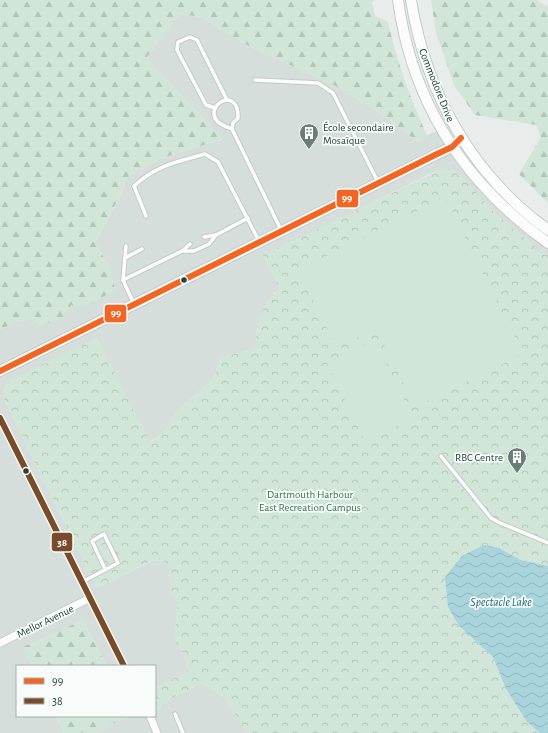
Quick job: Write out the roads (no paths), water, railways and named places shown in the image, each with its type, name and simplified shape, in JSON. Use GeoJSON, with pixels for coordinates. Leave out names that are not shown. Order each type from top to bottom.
{"type":"FeatureCollection","features":[{"type":"Feature","properties":{"kind":"main road","name":"Commodore Drive"},"geometry":{"type":"LineString","coordinates":[[398,0],[404,35],[416,76],[429,106],[452,147],[478,180],[502,206],[548,243]]}},
{"type":"Feature","properties":{"kind":"main road","name":"Commodore Drive"},"geometry":{"type":"LineString","coordinates":[[411,0],[416,28],[428,69],[445,108],[461,138],[478,162],[499,187],[522,210],[548,230]]}},
{"type":"Feature","properties":{"kind":"main road"},"geometry":{"type":"LineString","coordinates":[[0,371],[452,147],[461,138]]}},
{"type":"Feature","properties":{"kind":"street"},"geometry":{"type":"LineString","coordinates":[[0,418],[124,665]]}},
{"type":"Feature","properties":{"kind":"street","name":"Mellor Avenue"},"geometry":{"type":"LineString","coordinates":[[0,643],[90,598]]}},
{"type":"Feature","properties":{"kind":"street"},"geometry":{"type":"LineString","coordinates":[[150,717],[157,733]]}},
{"type":"Feature","properties":{"kind":"lane"},"geometry":{"type":"LineString","coordinates":[[215,108],[206,105],[177,50],[178,42],[190,36],[197,40],[227,100]]}},
{"type":"Feature","properties":{"kind":"lane"},"geometry":{"type":"LineString","coordinates":[[255,80],[318,84],[333,93],[379,183]]}},
{"type":"Feature","properties":{"kind":"lane"},"geometry":{"type":"LineString","coordinates":[[232,129],[217,121],[214,116],[215,108],[221,101],[227,100],[236,105],[238,118],[233,123],[232,129],[282,231]]}},
{"type":"Feature","properties":{"kind":"lane"},"geometry":{"type":"LineString","coordinates":[[146,216],[134,186],[146,174],[170,163],[205,154],[218,162],[259,242]]}},
{"type":"Feature","properties":{"kind":"lane"},"geometry":{"type":"LineString","coordinates":[[204,237],[216,235],[248,218]]}},
{"type":"Feature","properties":{"kind":"lane"},"geometry":{"type":"LineString","coordinates":[[182,251],[194,251],[209,244],[216,235]]}},
{"type":"Feature","properties":{"kind":"lane"},"geometry":{"type":"LineString","coordinates":[[123,280],[182,251],[190,244]]}},
{"type":"Feature","properties":{"kind":"lane"},"geometry":{"type":"LineString","coordinates":[[126,246],[123,280],[134,305]]}},
{"type":"Feature","properties":{"kind":"lane"},"geometry":{"type":"LineString","coordinates":[[125,258],[142,249]]}},
{"type":"Feature","properties":{"kind":"lane"},"geometry":{"type":"LineString","coordinates":[[441,456],[487,514],[498,522],[548,542]]}},
{"type":"Feature","properties":{"kind":"lane"},"geometry":{"type":"LineString","coordinates":[[82,582],[118,563],[104,534],[92,540],[105,569]]}},
{"type":"Feature","properties":{"kind":"lane"},"geometry":{"type":"LineString","coordinates":[[175,714],[183,733]]}},
{"type":"Feature","properties":{"kind":"water","name":"Spectacle Lake"},"geometry":{"type":"Polygon","coordinates":[[[484,545],[499,548],[521,560],[548,566],[548,733],[540,733],[527,722],[506,689],[493,657],[459,626],[448,607],[445,577],[462,556],[484,545]]]}},
{"type":"Feature","properties":{"kind":"place","name":"École secondaire Mosaïque"},"geometry":{"type":"Point","coordinates":[309,150]}},
{"type":"Feature","properties":{"kind":"place","name":"RBC Centre"},"geometry":{"type":"Point","coordinates":[517,474]}},
{"type":"Feature","properties":{"kind":"park label","name":"Dartmouth Harbour East Recreation Campus"},"geometry":{"type":"Point","coordinates":[310,500]}}]}
